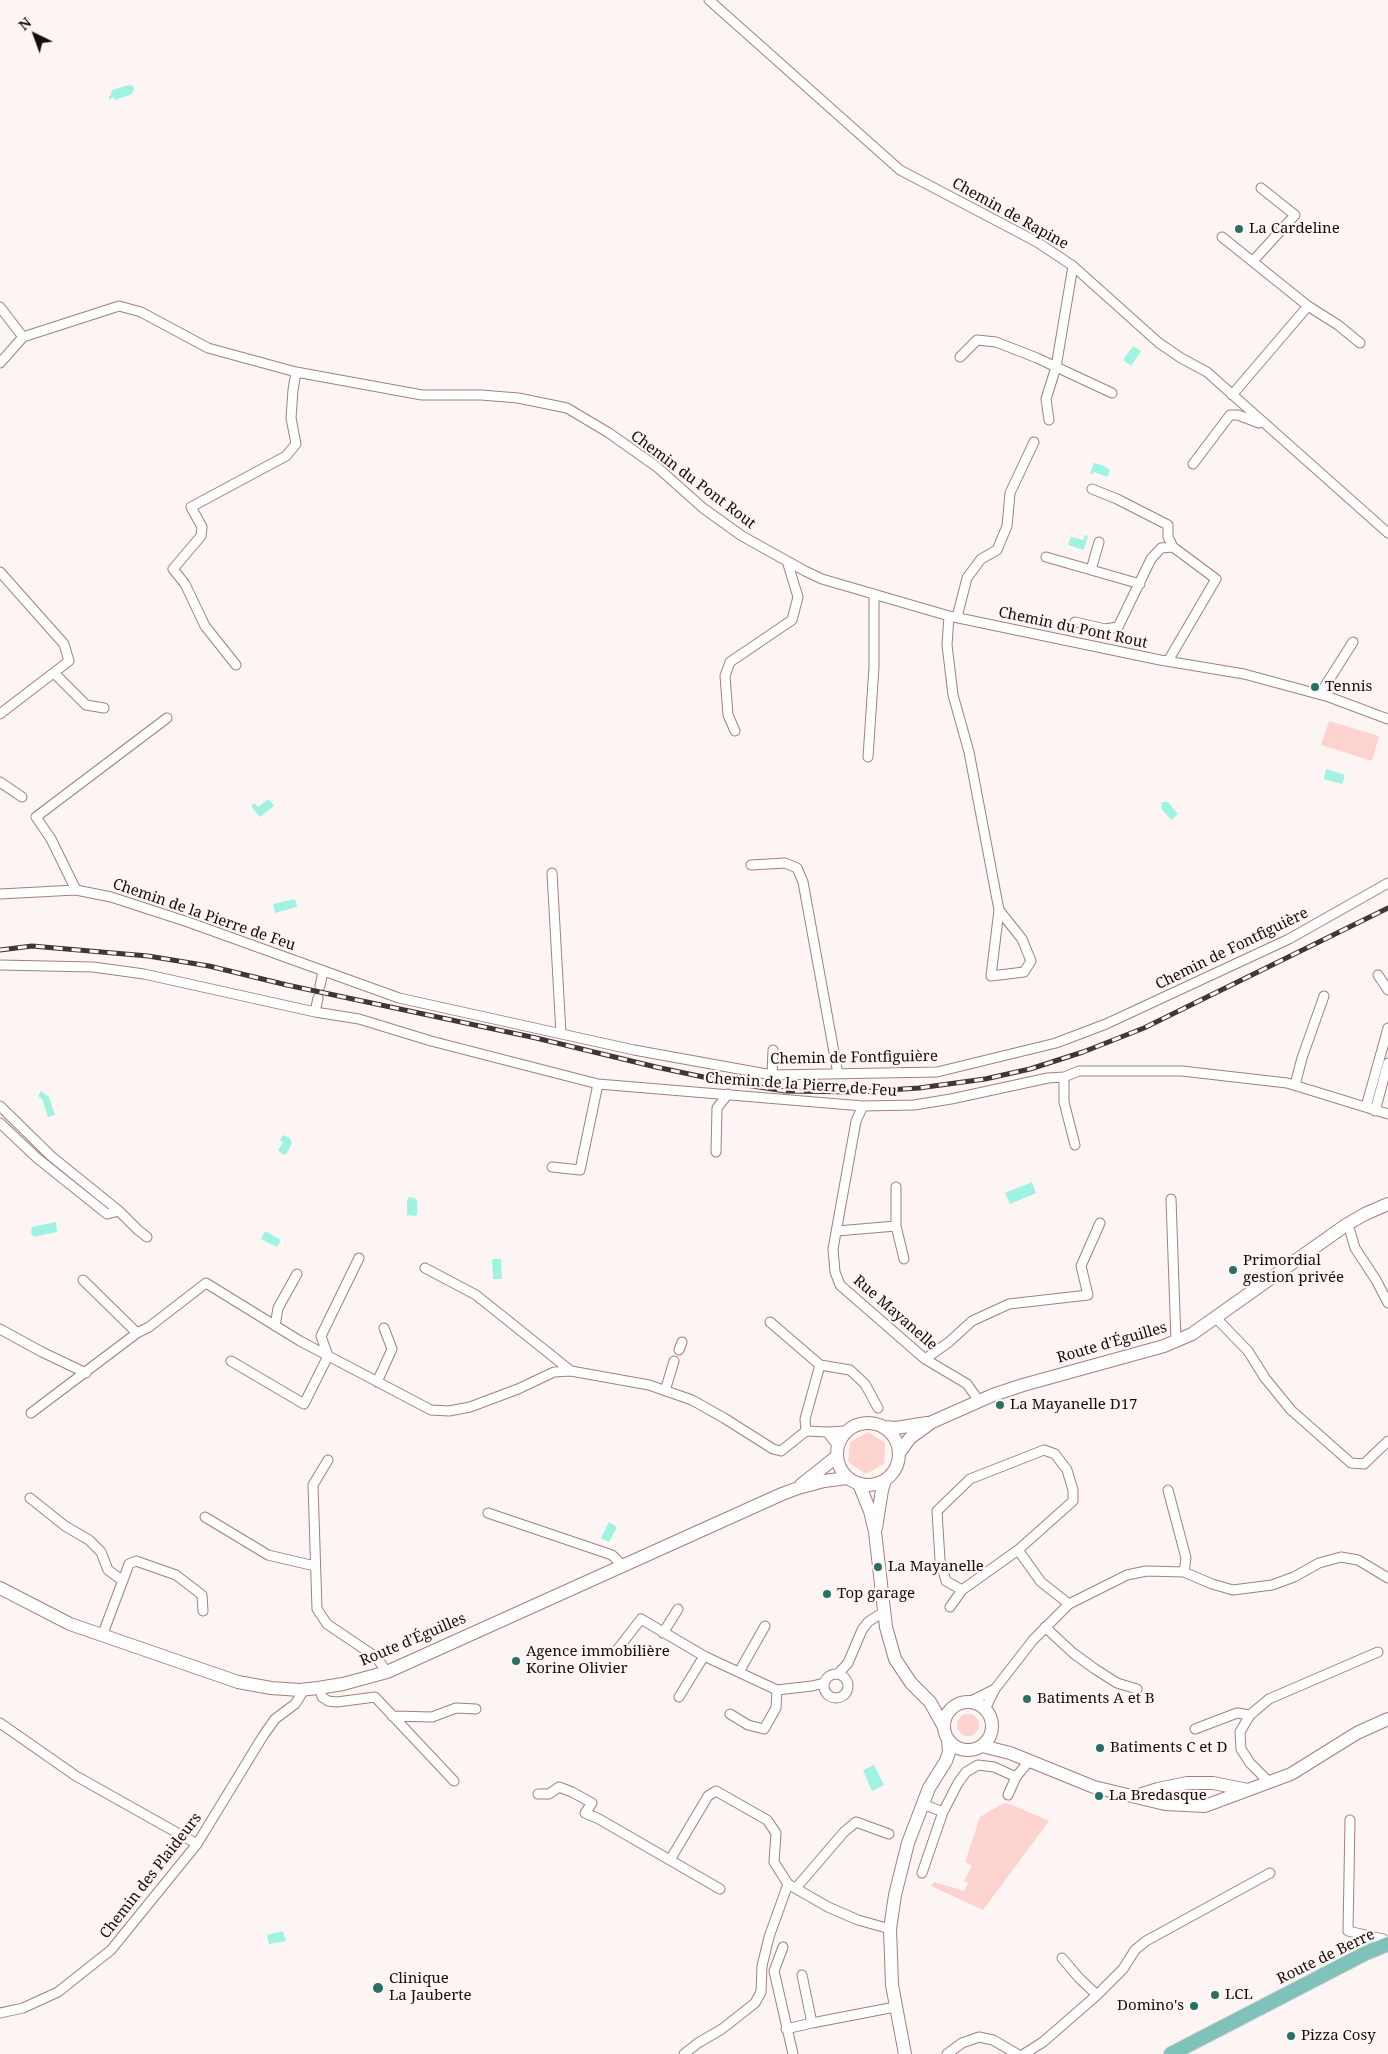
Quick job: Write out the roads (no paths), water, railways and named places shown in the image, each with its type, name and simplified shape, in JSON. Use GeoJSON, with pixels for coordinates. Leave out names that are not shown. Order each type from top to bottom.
{"type":"FeatureCollection","features":[{"type":"Feature","properties":{"kind":"main road","name":"Route de Berre"},"geometry":{"type":"LineString","coordinates":[[1171,2054],[1387,1948]]}},
{"type":"Feature","properties":{"kind":"main road","name":"Route de Berre"},"geometry":{"type":"LineString","coordinates":[[1190,2054],[1387,1948]]}},
{"type":"Feature","properties":{"kind":"street","name":"Chemin de Rapine"},"geometry":{"type":"LineString","coordinates":[[709,0],[900,170],[1037,242],[1073,266],[1159,343],[1206,372],[1388,533]]}},
{"type":"Feature","properties":{"kind":"street"},"geometry":{"type":"LineString","coordinates":[[1254,261],[1295,215],[1261,188]]}},
{"type":"Feature","properties":{"kind":"street"},"geometry":{"type":"LineString","coordinates":[[1222,237],[1308,306],[1338,325],[1360,343]]}},
{"type":"Feature","properties":{"kind":"street"},"geometry":{"type":"LineString","coordinates":[[1049,420],[1046,399],[1056,367],[1073,266]]}},
{"type":"Feature","properties":{"kind":"street","name":"Chemin du Pont Rout"},"geometry":{"type":"LineString","coordinates":[[22,337],[119,306],[141,312],[208,348],[296,372],[422,395],[481,395],[518,398],[567,408],[609,434],[656,467],[703,508],[742,536],[822,579],[953,617],[1168,661],[1244,674],[1320,694],[1388,720]]}},
{"type":"Feature","properties":{"kind":"street"},"geometry":{"type":"LineString","coordinates":[[1232,395],[1308,306]]}},
{"type":"Feature","properties":{"kind":"street"},"geometry":{"type":"LineString","coordinates":[[0,307],[22,337],[0,363]]}},
{"type":"Feature","properties":{"kind":"street"},"geometry":{"type":"LineString","coordinates":[[960,356],[977,340],[996,342],[1112,393]]}},
{"type":"Feature","properties":{"kind":"street"},"geometry":{"type":"LineString","coordinates":[[236,665],[205,626],[185,584],[173,570],[201,536],[202,527],[191,507],[286,456],[296,444],[291,418],[296,372]]}},
{"type":"Feature","properties":{"kind":"street"},"geometry":{"type":"LineString","coordinates":[[1193,464],[1230,415],[1238,415],[1266,426]]}},
{"type":"Feature","properties":{"kind":"street"},"geometry":{"type":"LineString","coordinates":[[999,910],[1022,939],[1031,961],[1024,972],[990,976],[999,910],[969,752],[953,695],[947,645],[953,617],[967,578],[981,559],[997,550],[1007,526],[1010,493],[1034,442]]}},
{"type":"Feature","properties":{"kind":"street"},"geometry":{"type":"LineString","coordinates":[[1092,489],[1117,499],[1168,525],[1168,537],[1174,547],[1216,579],[1168,661]]}},
{"type":"Feature","properties":{"kind":"street"},"geometry":{"type":"LineString","coordinates":[[1090,570],[1099,542]]}},
{"type":"Feature","properties":{"kind":"street"},"geometry":{"type":"LineString","coordinates":[[1075,622],[1105,629],[1118,627],[1152,559],[1161,548],[1174,547]]}},
{"type":"Feature","properties":{"kind":"street"},"geometry":{"type":"LineString","coordinates":[[1046,557],[1140,584]]}},
{"type":"Feature","properties":{"kind":"street"},"geometry":{"type":"LineString","coordinates":[[735,731],[728,715],[724,676],[730,662],[792,620],[798,597],[787,561]]}},
{"type":"Feature","properties":{"kind":"street"},"geometry":{"type":"LineString","coordinates":[[0,572],[64,644],[69,662],[0,714]]}},
{"type":"Feature","properties":{"kind":"street"},"geometry":{"type":"LineString","coordinates":[[868,756],[874,667],[874,594]]}},
{"type":"Feature","properties":{"kind":"street"},"geometry":{"type":"LineString","coordinates":[[1320,694],[1353,642]]}},
{"type":"Feature","properties":{"kind":"street"},"geometry":{"type":"LineString","coordinates":[[54,673],[86,705],[104,708]]}},
{"type":"Feature","properties":{"kind":"street"},"geometry":{"type":"LineString","coordinates":[[76,890],[51,839],[36,817],[167,718]]}},
{"type":"Feature","properties":{"kind":"street"},"geometry":{"type":"LineString","coordinates":[[0,782],[22,797]]}},
{"type":"Feature","properties":{"kind":"street"},"geometry":{"type":"LineString","coordinates":[[750,865],[785,863],[797,868],[803,882],[838,1074]]}},
{"type":"Feature","properties":{"kind":"street"},"geometry":{"type":"LineString","coordinates":[[552,873],[561,1034]]}},
{"type":"Feature","properties":{"kind":"street","name":"Chemin de Fontfiguière"},"geometry":{"type":"LineString","coordinates":[[323,972],[399,998],[634,1050],[772,1075],[937,1072],[1056,1043],[1106,1024],[1289,939],[1388,883]]}},
{"type":"Feature","properties":{"kind":"street","name":"Chemin de la Pierre de Feu"},"geometry":{"type":"LineString","coordinates":[[0,894],[76,890],[111,897],[188,922],[323,972]]}},
{"type":"Feature","properties":{"kind":"street","name":"Chemin de la Pierre de Feu"},"geometry":{"type":"LineString","coordinates":[[0,965],[93,967],[127,972],[315,1012],[359,1018],[431,1041],[598,1084],[863,1106],[914,1105],[1048,1078],[1064,1077],[1079,1071],[1182,1071],[1295,1085],[1388,1114]]}},
{"type":"Feature","properties":{"kind":"street"},"geometry":{"type":"LineString","coordinates":[[320,986],[323,972]]}},
{"type":"Feature","properties":{"kind":"street"},"geometry":{"type":"LineString","coordinates":[[1378,974],[1388,990]]}},
{"type":"Feature","properties":{"kind":"street"},"geometry":{"type":"LineString","coordinates":[[1295,1085],[1302,1058],[1324,996]]}},
{"type":"Feature","properties":{"kind":"street"},"geometry":{"type":"LineString","coordinates":[[315,1012],[318,998]]}},
{"type":"Feature","properties":{"kind":"street"},"geometry":{"type":"LineString","coordinates":[[1371,1109],[1388,1028]]}},
{"type":"Feature","properties":{"kind":"street"},"geometry":{"type":"LineString","coordinates":[[772,1075],[773,1050]]}},
{"type":"Feature","properties":{"kind":"street"},"geometry":{"type":"LineString","coordinates":[[1371,1109],[1388,1063]]}},
{"type":"Feature","properties":{"kind":"street"},"geometry":{"type":"LineString","coordinates":[[1064,1077],[1064,1102],[1075,1145]]}},
{"type":"Feature","properties":{"kind":"street"},"geometry":{"type":"LineString","coordinates":[[552,1167],[580,1170],[598,1084]]}},
{"type":"Feature","properties":{"kind":"street"},"geometry":{"type":"LineString","coordinates":[[716,1152],[717,1108],[728,1094]]}},
{"type":"Feature","properties":{"kind":"street"},"geometry":{"type":"LineString","coordinates":[[0,1106],[51,1156],[147,1236]]}},
{"type":"Feature","properties":{"kind":"street","name":"Rue Mayanelle"},"geometry":{"type":"LineString","coordinates":[[863,1106],[856,1121],[833,1249],[835,1272],[840,1285],[926,1359],[967,1384],[979,1401]]}},
{"type":"Feature","properties":{"kind":"street"},"geometry":{"type":"LineString","coordinates":[[0,1123],[37,1158],[107,1214],[119,1211]]}},
{"type":"Feature","properties":{"kind":"street"},"geometry":{"type":"LineString","coordinates":[[896,1187],[896,1226],[904,1259]]}},
{"type":"Feature","properties":{"kind":"street"},"geometry":{"type":"LineString","coordinates":[[1171,1199],[1176,1342]]}},
{"type":"Feature","properties":{"kind":"street","name":"Route d'Éguilles"},"geometry":{"type":"LineString","coordinates":[[899,1453],[910,1438],[932,1422],[979,1401],[1023,1385],[1120,1360],[1176,1342],[1192,1334],[1346,1225],[1388,1204]]}},
{"type":"Feature","properties":{"kind":"street"},"geometry":{"type":"LineString","coordinates":[[926,1359],[949,1342],[972,1321],[1009,1304],[1088,1295],[1080,1266],[1100,1223]]}},
{"type":"Feature","properties":{"kind":"street"},"geometry":{"type":"LineString","coordinates":[[1346,1225],[1350,1231],[1355,1248],[1376,1280],[1388,1303]]}},
{"type":"Feature","properties":{"kind":"street"},"geometry":{"type":"LineString","coordinates":[[837,1231],[896,1226]]}},
{"type":"Feature","properties":{"kind":"street"},"geometry":{"type":"LineString","coordinates":[[231,1361],[304,1404],[328,1356],[321,1336],[359,1258]]}},
{"type":"Feature","properties":{"kind":"street"},"geometry":{"type":"LineString","coordinates":[[425,1268],[476,1295],[571,1371]]}},
{"type":"Feature","properties":{"kind":"street"},"geometry":{"type":"LineString","coordinates":[[275,1326],[278,1308],[297,1274]]}},
{"type":"Feature","properties":{"kind":"street"},"geometry":{"type":"LineString","coordinates":[[83,1280],[137,1334]]}},
{"type":"Feature","properties":{"kind":"street"},"geometry":{"type":"LineString","coordinates":[[31,1413],[206,1283],[275,1326],[430,1410],[449,1411],[478,1404],[518,1389],[554,1372],[571,1371],[640,1383],[692,1400],[773,1449],[781,1451],[806,1431],[845,1431],[860,1423],[877,1423],[895,1438],[899,1453],[896,1468],[885,1480],[877,1484],[853,1481]]}},
{"type":"Feature","properties":{"kind":"street"},"geometry":{"type":"LineString","coordinates":[[1216,1318],[1248,1351],[1265,1378],[1291,1410],[1351,1463],[1364,1464],[1388,1441]]}},
{"type":"Feature","properties":{"kind":"street"},"geometry":{"type":"LineString","coordinates":[[770,1322],[820,1365],[850,1370],[865,1384],[878,1408]]}},
{"type":"Feature","properties":{"kind":"street"},"geometry":{"type":"LineString","coordinates":[[377,1382],[392,1349],[384,1328]]}},
{"type":"Feature","properties":{"kind":"street"},"geometry":{"type":"LineString","coordinates":[[0,1329],[42,1352],[86,1372]]}},
{"type":"Feature","properties":{"kind":"street"},"geometry":{"type":"LineString","coordinates":[[665,1391],[674,1360]]}},
{"type":"Feature","properties":{"kind":"street"},"geometry":{"type":"LineString","coordinates":[[806,1431],[804,1419],[820,1365]]}},
{"type":"Feature","properties":{"kind":"street","name":"Route d'Éguilles"},"geometry":{"type":"LineString","coordinates":[[884,1427],[896,1428],[932,1422]]}},
{"type":"Feature","properties":{"kind":"street"},"geometry":{"type":"LineString","coordinates":[[836,1451],[845,1431]]}},
{"type":"Feature","properties":{"kind":"street"},"geometry":{"type":"LineString","coordinates":[[827,1432],[836,1451],[839,1468],[853,1481],[870,1511],[875,1532],[886,1627],[895,1659],[911,1683],[930,1702],[944,1727],[948,1740],[949,1752],[946,1760],[929,1788],[908,1843],[890,1929],[890,1966],[895,2007],[905,2054]]}},
{"type":"Feature","properties":{"kind":"street"},"geometry":{"type":"LineString","coordinates":[[950,1607],[962,1590],[1018,1550],[1073,1501],[1073,1490],[1067,1470],[1055,1454],[1044,1450],[970,1479],[937,1510],[940,1560],[946,1581],[962,1590]]}},
{"type":"Feature","properties":{"kind":"street","name":"Route d'Éguilles"},"geometry":{"type":"LineString","coordinates":[[798,1488],[836,1451]]}},
{"type":"Feature","properties":{"kind":"street"},"geometry":{"type":"LineString","coordinates":[[328,1460],[313,1485],[317,1609],[327,1624],[376,1657],[386,1672]]}},
{"type":"Feature","properties":{"kind":"street","name":"Route d'Éguilles"},"geometry":{"type":"LineString","coordinates":[[0,1588],[70,1624],[238,1682],[271,1688],[300,1690],[320,1688],[343,1684],[386,1672],[798,1488],[840,1478],[853,1481]]}},
{"type":"Feature","properties":{"kind":"street"},"geometry":{"type":"LineString","coordinates":[[875,1532],[885,1480]]}},
{"type":"Feature","properties":{"kind":"street"},"geometry":{"type":"LineString","coordinates":[[1168,1490],[1186,1558],[1184,1572]]}},
{"type":"Feature","properties":{"kind":"street"},"geometry":{"type":"LineString","coordinates":[[30,1498],[65,1526],[89,1540],[101,1552],[108,1570],[123,1581]]}},
{"type":"Feature","properties":{"kind":"street"},"geometry":{"type":"LineString","coordinates":[[488,1513],[612,1555],[623,1566]]}},
{"type":"Feature","properties":{"kind":"street"},"geometry":{"type":"LineString","coordinates":[[206,1517],[268,1555],[316,1566]]}},
{"type":"Feature","properties":{"kind":"street"},"geometry":{"type":"LineString","coordinates":[[1018,1550],[1041,1582],[1068,1604]]}},
{"type":"Feature","properties":{"kind":"street"},"geometry":{"type":"LineString","coordinates":[[985,1709],[995,1689],[1045,1627],[1068,1604],[1127,1575],[1146,1571],[1184,1572],[1212,1584],[1233,1590],[1272,1585],[1294,1577],[1319,1563],[1341,1557],[1358,1560],[1388,1578]]}},
{"type":"Feature","properties":{"kind":"street"},"geometry":{"type":"LineString","coordinates":[[102,1636],[129,1564],[136,1561],[176,1575],[202,1595],[203,1612]]}},
{"type":"Feature","properties":{"kind":"street"},"geometry":{"type":"LineString","coordinates":[[663,1632],[678,1608]]}},
{"type":"Feature","properties":{"kind":"street"},"geometry":{"type":"LineString","coordinates":[[838,1674],[848,1663],[862,1630],[868,1622],[885,1611]]}},
{"type":"Feature","properties":{"kind":"street"},"geometry":{"type":"LineString","coordinates":[[617,1650],[641,1620],[704,1656],[777,1690],[824,1683]]}},
{"type":"Feature","properties":{"kind":"street"},"geometry":{"type":"LineString","coordinates":[[739,1672],[765,1626]]}},
{"type":"Feature","properties":{"kind":"street"},"geometry":{"type":"LineString","coordinates":[[1045,1627],[1095,1669],[1117,1683],[1137,1689]]}},
{"type":"Feature","properties":{"kind":"street"},"geometry":{"type":"LineString","coordinates":[[1270,1783],[1250,1763],[1241,1749],[1240,1732],[1250,1715],[1268,1699],[1378,1652]]}},
{"type":"Feature","properties":{"kind":"street"},"geometry":{"type":"LineString","coordinates":[[679,1697],[704,1656]]}},
{"type":"Feature","properties":{"kind":"street"},"geometry":{"type":"LineString","coordinates":[[812,1686],[834,1698],[842,1696],[847,1690],[848,1663]]}},
{"type":"Feature","properties":{"kind":"street"},"geometry":{"type":"LineString","coordinates":[[827,1694],[824,1689],[824,1683],[831,1674],[838,1674],[845,1678],[847,1682]]}},
{"type":"Feature","properties":{"kind":"street"},"geometry":{"type":"LineString","coordinates":[[320,1688],[322,1698],[337,1702],[375,1697],[454,1781]]}},
{"type":"Feature","properties":{"kind":"street"},"geometry":{"type":"LineString","coordinates":[[944,1727],[946,1717],[952,1709],[995,1689]]}},
{"type":"Feature","properties":{"kind":"street","name":"Chemin des Plaideurs"},"geometry":{"type":"LineString","coordinates":[[0,2013],[23,2008],[58,1992],[111,1950],[197,1844],[263,1736],[275,1719],[296,1704],[301,1695],[300,1690]]}},
{"type":"Feature","properties":{"kind":"street"},"geometry":{"type":"LineString","coordinates":[[730,1714],[748,1725],[764,1730],[776,1708],[777,1690]]}},
{"type":"Feature","properties":{"kind":"street"},"geometry":{"type":"LineString","coordinates":[[930,1702],[952,1709]]}},
{"type":"Feature","properties":{"kind":"street"},"geometry":{"type":"LineString","coordinates":[[969,1702],[978,1704],[985,1709],[991,1718],[992,1728],[989,1738],[982,1746]]}},
{"type":"Feature","properties":{"kind":"street"},"geometry":{"type":"LineString","coordinates":[[392,1716],[432,1717],[456,1708],[476,1709]]}},
{"type":"Feature","properties":{"kind":"street"},"geometry":{"type":"LineString","coordinates":[[1195,1729],[1237,1713],[1250,1715]]}},
{"type":"Feature","properties":{"kind":"street"},"geometry":{"type":"LineString","coordinates":[[946,1760],[982,1746],[1010,1753],[1094,1787],[1165,1804],[1205,1806],[1270,1783],[1305,1767],[1357,1733],[1388,1719]]}},
{"type":"Feature","properties":{"kind":"street"},"geometry":{"type":"LineString","coordinates":[[0,1723],[76,1776],[197,1844]]}},
{"type":"Feature","properties":{"kind":"street"},"geometry":{"type":"LineString","coordinates":[[992,1728],[1010,1753]]}},
{"type":"Feature","properties":{"kind":"street"},"geometry":{"type":"LineString","coordinates":[[948,1740],[954,1746],[968,1750]]}},
{"type":"Feature","properties":{"kind":"street"},"geometry":{"type":"LineString","coordinates":[[1008,1795],[1016,1777],[1029,1761]]}},
{"type":"Feature","properties":{"kind":"street"},"geometry":{"type":"LineString","coordinates":[[922,1873],[943,1812],[958,1782],[966,1772],[978,1765],[994,1767],[1016,1777]]}},
{"type":"Feature","properties":{"kind":"street"},"geometry":{"type":"LineString","coordinates":[[1135,1797],[1158,1789],[1187,1783],[1213,1783],[1251,1790]]}},
{"type":"Feature","properties":{"kind":"street"},"geometry":{"type":"LineString","coordinates":[[538,1794],[549,1794],[559,1787],[572,1792],[592,1803],[585,1813],[599,1819],[720,1889]]}},
{"type":"Feature","properties":{"kind":"street"},"geometry":{"type":"LineString","coordinates":[[670,1860],[708,1796],[716,1791],[767,1820],[776,1833],[774,1862],[792,1886],[828,1907],[858,1920],[890,1929]]}},
{"type":"Feature","properties":{"kind":"street"},"geometry":{"type":"LineString","coordinates":[[923,1804],[943,1812]]}},
{"type":"Feature","properties":{"kind":"street"},"geometry":{"type":"LineString","coordinates":[[1350,1820],[1348,1932],[1382,1940],[1387,1948]]}},
{"type":"Feature","properties":{"kind":"street"},"geometry":{"type":"LineString","coordinates":[[684,2054],[722,2029],[755,2003],[761,1992],[762,1966],[770,1937],[792,1886],[856,1822],[889,1834]]}},
{"type":"Feature","properties":{"kind":"street"},"geometry":{"type":"LineString","coordinates":[[1024,2054],[1043,2042],[1097,1995],[1123,1969],[1135,1950],[1146,1941],[1270,1873]]}},
{"type":"Feature","properties":{"kind":"street"},"geometry":{"type":"LineString","coordinates":[[783,1947],[774,1971],[793,2054]]}},
{"type":"Feature","properties":{"kind":"street"},"geometry":{"type":"LineString","coordinates":[[1062,1958],[1097,1995]]}},
{"type":"Feature","properties":{"kind":"street"},"geometry":{"type":"LineString","coordinates":[[802,1975],[812,2023]]}},
{"type":"Feature","properties":{"kind":"street"},"geometry":{"type":"LineString","coordinates":[[786,2030],[895,2007]]}},
{"type":"Feature","properties":{"kind":"street"},"geometry":{"type":"LineString","coordinates":[[947,2054],[962,2043],[979,2037],[993,2040],[1017,2054]]}},
{"type":"Feature","properties":{"kind":"railway"},"geometry":{"type":"LineString","coordinates":[[0,950],[32,946],[148,956],[209,966],[727,1082],[785,1091],[858,1092],[919,1088],[985,1079],[1030,1069],[1083,1052],[1144,1028],[1388,908]]}},
{"type":"Feature","properties":{"kind":"place","name":"La Cardeline"},"geometry":{"type":"Point","coordinates":[1239,229]}},
{"type":"Feature","properties":{"kind":"place","name":"Tennis"},"geometry":{"type":"Point","coordinates":[1315,687]}},
{"type":"Feature","properties":{"kind":"place","name":"Primordial gestion privée"},"geometry":{"type":"Point","coordinates":[1233,1270]}},
{"type":"Feature","properties":{"kind":"place","name":"La Mayanelle D17"},"geometry":{"type":"Point","coordinates":[1000,1405]}},
{"type":"Feature","properties":{"kind":"place","name":"La Mayanelle"},"geometry":{"type":"Point","coordinates":[878,1567]}},
{"type":"Feature","properties":{"kind":"place","name":"Top garage"},"geometry":{"type":"Point","coordinates":[827,1594]}},
{"type":"Feature","properties":{"kind":"place","name":"Agence immobilière Korine Olivier"},"geometry":{"type":"Point","coordinates":[516,1661]}},
{"type":"Feature","properties":{"kind":"place","name":"Batiments A et B"},"geometry":{"type":"Point","coordinates":[1027,1699]}},
{"type":"Feature","properties":{"kind":"place","name":"Batiments C et D"},"geometry":{"type":"Point","coordinates":[1100,1748]}},
{"type":"Feature","properties":{"kind":"place","name":"La Bredasque"},"geometry":{"type":"Point","coordinates":[1099,1796]}},
{"type":"Feature","properties":{"kind":"place","name":"Clinique La Jauberte"},"geometry":{"type":"Point","coordinates":[378,1988]}},
{"type":"Feature","properties":{"kind":"place","name":"LCL"},"geometry":{"type":"Point","coordinates":[1215,1995]}},
{"type":"Feature","properties":{"kind":"place","name":"Domino's"},"geometry":{"type":"Point","coordinates":[1194,2006]}},
{"type":"Feature","properties":{"kind":"place","name":"Pizza Cosy"},"geometry":{"type":"Point","coordinates":[1291,2036]}}]}
